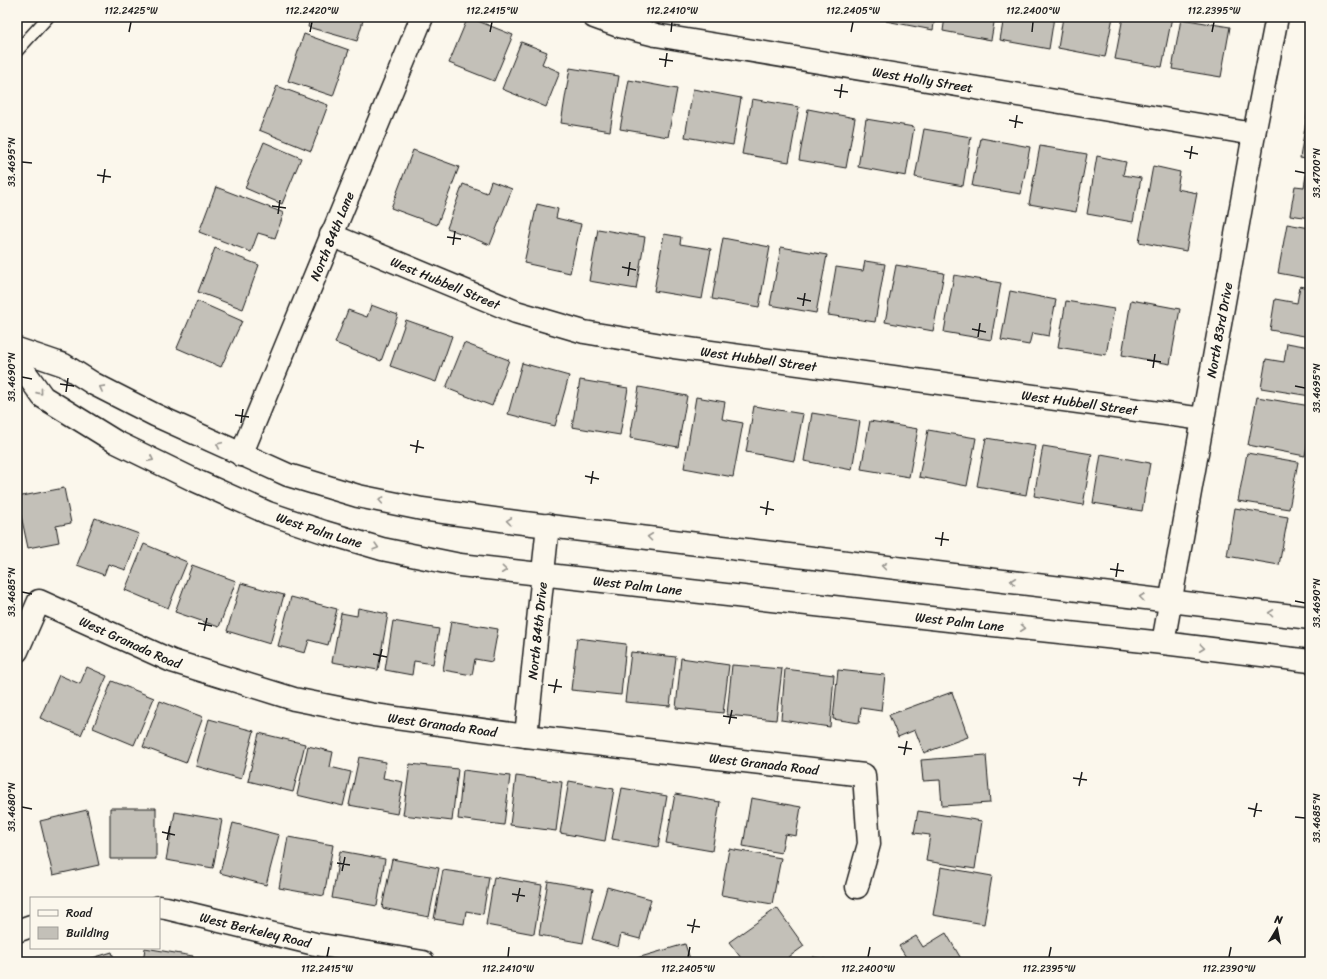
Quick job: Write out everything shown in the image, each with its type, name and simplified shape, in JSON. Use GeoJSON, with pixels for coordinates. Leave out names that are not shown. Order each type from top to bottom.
{"type":"FeatureCollection","features":[{"type":"Feature","properties":{"kind":"street","name":"North 84th Lane"},"geometry":{"type":"LineString","coordinates":[[241,455],[422,17]]}},
{"type":"Feature","properties":{"kind":"street","name":"West Holly Street"},"geometry":{"type":"LineString","coordinates":[[594,17],[616,25],[656,35],[1254,134]]}},
{"type":"Feature","properties":{"kind":"street","name":"North 83rd Drive"},"geometry":{"type":"LineString","coordinates":[[1163,643],[1276,17]]}},
{"type":"Feature","properties":{"kind":"street","name":"West Hubbell Street"},"geometry":{"type":"LineString","coordinates":[[331,236],[516,312],[584,332],[674,347],[1203,419]]}},
{"type":"Feature","properties":{"kind":"street"},"geometry":{"type":"LineString","coordinates":[[17,349],[64,364],[94,384],[155,415],[241,455],[288,475],[358,496],[422,509],[1310,618]]}},
{"type":"Feature","properties":{"kind":"street","name":"West Palm Lane"},"geometry":{"type":"LineString","coordinates":[[17,361],[43,396],[116,442],[194,480],[268,512],[324,532],[382,549],[460,565],[1163,643],[1310,661]]}},
{"type":"Feature","properties":{"kind":"street","name":"North 84th Drive"},"geometry":{"type":"LineString","coordinates":[[526,736],[548,525]]}},
{"type":"Feature","properties":{"kind":"street","name":"West Granada Road"},"geometry":{"type":"LineString","coordinates":[[17,651],[39,601],[172,661],[294,699],[374,714],[526,736],[864,775],[869,844],[857,887]]}},
{"type":"Feature","properties":{"kind":"street","name":"West Berkeley Road"},"geometry":{"type":"LineString","coordinates":[[160,907],[316,944],[423,962]]}},
{"type":"Feature","properties":{"kind":"street"},"geometry":{"type":"LineString","coordinates":[[17,931],[30,926]]}},
{"type":"Feature","properties":{"kind":"lane"},"geometry":{"type":"LineString","coordinates":[[17,51],[48,17]]}},
{"type":"Feature","properties":{"kind":"building"},"geometry":{"type":"Polygon","coordinates":[[[310,17],[364,17],[357,41],[308,27],[310,17]]]}},
{"type":"Feature","properties":{"kind":"building"},"geometry":{"type":"Polygon","coordinates":[[[468,17],[513,35],[494,81],[449,63],[468,17]]]}},
{"type":"Feature","properties":{"kind":"building"},"geometry":{"type":"Polygon","coordinates":[[[886,17],[935,17],[933,30],[886,21],[886,17]]]}},
{"type":"Feature","properties":{"kind":"building"},"geometry":{"type":"Polygon","coordinates":[[[945,17],[995,17],[991,40],[943,31],[945,17]]]}},
{"type":"Feature","properties":{"kind":"building"},"geometry":{"type":"Polygon","coordinates":[[[1004,17],[1054,17],[1049,49],[1000,40],[1004,17]]]}},
{"type":"Feature","properties":{"kind":"building"},"geometry":{"type":"Polygon","coordinates":[[[1063,17],[1113,17],[1105,57],[1058,48],[1063,17]]]}},
{"type":"Feature","properties":{"kind":"building"},"geometry":{"type":"Polygon","coordinates":[[[1123,17],[1172,17],[1162,67],[1115,59],[1123,17]]]}},
{"type":"Feature","properties":{"kind":"building"},"geometry":{"type":"Polygon","coordinates":[[[1181,19],[1230,27],[1221,77],[1172,69],[1181,19]]]}},
{"type":"Feature","properties":{"kind":"building"},"geometry":{"type":"Polygon","coordinates":[[[304,34],[349,50],[333,96],[288,81],[304,34]]]}},
{"type":"Feature","properties":{"kind":"building"},"geometry":{"type":"Polygon","coordinates":[[[521,42],[547,52],[542,64],[560,72],[546,107],[502,89],[521,42]]]}},
{"type":"Feature","properties":{"kind":"building"},"geometry":{"type":"Polygon","coordinates":[[[570,68],[619,76],[610,131],[561,123],[570,68]]]}},
{"type":"Feature","properties":{"kind":"building"},"geometry":{"type":"Polygon","coordinates":[[[629,80],[677,89],[668,137],[620,129],[629,80]]]}},
{"type":"Feature","properties":{"kind":"building"},"geometry":{"type":"Polygon","coordinates":[[[277,86],[328,105],[311,151],[259,130],[277,86]]]}},
{"type":"Feature","properties":{"kind":"building"},"geometry":{"type":"Polygon","coordinates":[[[693,89],[741,98],[733,145],[685,137],[693,89]]]}},
{"type":"Feature","properties":{"kind":"building"},"geometry":{"type":"Polygon","coordinates":[[[752,99],[799,107],[789,162],[742,154],[752,99]]]}},
{"type":"Feature","properties":{"kind":"building"},"geometry":{"type":"Polygon","coordinates":[[[808,109],[855,118],[846,168],[799,160],[808,109]]]}},
{"type":"Feature","properties":{"kind":"building"},"geometry":{"type":"Polygon","coordinates":[[[1308,109],[1310,109],[1310,160],[1300,158],[1308,109]]]}},
{"type":"Feature","properties":{"kind":"building"},"geometry":{"type":"Polygon","coordinates":[[[866,119],[914,127],[906,176],[858,167],[866,119]]]}},
{"type":"Feature","properties":{"kind":"building"},"geometry":{"type":"Polygon","coordinates":[[[924,129],[971,137],[963,186],[915,177],[924,129]]]}},
{"type":"Feature","properties":{"kind":"building"},"geometry":{"type":"Polygon","coordinates":[[[981,138],[1030,147],[1021,194],[972,186],[981,138]]]}},
{"type":"Feature","properties":{"kind":"building"},"geometry":{"type":"Polygon","coordinates":[[[264,142],[301,158],[282,204],[245,188],[264,142]]]}},
{"type":"Feature","properties":{"kind":"building"},"geometry":{"type":"Polygon","coordinates":[[[1040,146],[1087,154],[1076,212],[1029,204],[1040,146]]]}},
{"type":"Feature","properties":{"kind":"building"},"geometry":{"type":"Polygon","coordinates":[[[413,150],[459,167],[437,225],[391,208],[413,150]]]}},
{"type":"Feature","properties":{"kind":"building"},"geometry":{"type":"Polygon","coordinates":[[[1097,156],[1126,162],[1123,175],[1141,178],[1133,222],[1087,214],[1097,156]]]}},
{"type":"Feature","properties":{"kind":"building"},"geometry":{"type":"Polygon","coordinates":[[[1153,166],[1180,172],[1177,189],[1197,193],[1186,251],[1139,242],[1153,166]]]}},
{"type":"Feature","properties":{"kind":"building"},"geometry":{"type":"Polygon","coordinates":[[[1307,170],[1310,170],[1310,218],[1290,215],[1295,186],[1304,187],[1307,170]]]}},
{"type":"Feature","properties":{"kind":"building"},"geometry":{"type":"Polygon","coordinates":[[[491,181],[512,189],[490,245],[447,228],[463,184],[487,193],[491,181]]]}},
{"type":"Feature","properties":{"kind":"building"},"geometry":{"type":"Polygon","coordinates":[[[216,187],[284,213],[275,238],[258,233],[251,252],[199,232],[216,187]]]}},
{"type":"Feature","properties":{"kind":"building"},"geometry":{"type":"Polygon","coordinates":[[[537,204],[558,209],[556,218],[581,224],[570,273],[524,263],[537,204]]]}},
{"type":"Feature","properties":{"kind":"building"},"geometry":{"type":"Polygon","coordinates":[[[1287,224],[1310,228],[1310,279],[1278,273],[1287,224]]]}},
{"type":"Feature","properties":{"kind":"building"},"geometry":{"type":"Polygon","coordinates":[[[598,229],[645,237],[636,289],[589,281],[598,229]]]}},
{"type":"Feature","properties":{"kind":"building"},"geometry":{"type":"Polygon","coordinates":[[[664,234],[681,237],[680,244],[711,249],[702,299],[654,291],[664,234]]]}},
{"type":"Feature","properties":{"kind":"building"},"geometry":{"type":"Polygon","coordinates":[[[723,238],[770,247],[759,307],[712,299],[723,238]]]}},
{"type":"Feature","properties":{"kind":"building"},"geometry":{"type":"Polygon","coordinates":[[[781,247],[827,255],[816,313],[770,305],[781,247]]]}},
{"type":"Feature","properties":{"kind":"building"},"geometry":{"type":"Polygon","coordinates":[[[215,248],[259,265],[243,309],[198,292],[215,248]]]}},
{"type":"Feature","properties":{"kind":"building"},"geometry":{"type":"Polygon","coordinates":[[[865,261],[885,264],[875,322],[828,315],[836,267],[863,271],[865,261]]]}},
{"type":"Feature","properties":{"kind":"building"},"geometry":{"type":"Polygon","coordinates":[[[896,265],[944,273],[933,331],[885,322],[896,265]]]}},
{"type":"Feature","properties":{"kind":"building"},"geometry":{"type":"Polygon","coordinates":[[[954,275],[1001,283],[991,340],[944,332],[954,275]]]}},
{"type":"Feature","properties":{"kind":"building"},"geometry":{"type":"Polygon","coordinates":[[[1300,286],[1310,288],[1310,337],[1270,330],[1275,299],[1297,303],[1300,286]]]}},
{"type":"Feature","properties":{"kind":"building"},"geometry":{"type":"Polygon","coordinates":[[[1010,291],[1056,300],[1049,336],[1032,333],[1029,345],[1001,340],[1010,291]]]}},
{"type":"Feature","properties":{"kind":"building"},"geometry":{"type":"Polygon","coordinates":[[[1131,300],[1180,309],[1170,364],[1122,355],[1131,300]]]}},
{"type":"Feature","properties":{"kind":"building"},"geometry":{"type":"Polygon","coordinates":[[[197,301],[242,321],[221,367],[177,348],[197,301]]]}},
{"type":"Feature","properties":{"kind":"building"},"geometry":{"type":"Polygon","coordinates":[[[1066,301],[1114,309],[1106,355],[1058,347],[1066,301]]]}},
{"type":"Feature","properties":{"kind":"building"},"geometry":{"type":"Polygon","coordinates":[[[371,305],[398,315],[381,361],[335,343],[348,310],[367,317],[371,305]]]}},
{"type":"Feature","properties":{"kind":"building"},"geometry":{"type":"Polygon","coordinates":[[[406,320],[452,336],[436,382],[390,366],[406,320]]]}},
{"type":"Feature","properties":{"kind":"building"},"geometry":{"type":"Polygon","coordinates":[[[464,343],[509,360],[492,406],[446,388],[464,343]]]}},
{"type":"Feature","properties":{"kind":"building"},"geometry":{"type":"Polygon","coordinates":[[[1287,343],[1310,347],[1310,396],[1261,388],[1266,359],[1284,362],[1287,343]]]}},
{"type":"Feature","properties":{"kind":"building"},"geometry":{"type":"Polygon","coordinates":[[[522,363],[569,376],[555,426],[508,414],[522,363]]]}},
{"type":"Feature","properties":{"kind":"building"},"geometry":{"type":"Polygon","coordinates":[[[580,380],[628,388],[620,435],[572,427],[580,380]]]}},
{"type":"Feature","properties":{"kind":"building"},"geometry":{"type":"Polygon","coordinates":[[[639,387],[687,396],[678,447],[630,438],[639,387]]]}},
{"type":"Feature","properties":{"kind":"building"},"geometry":{"type":"Polygon","coordinates":[[[696,397],[725,402],[722,419],[743,423],[733,477],[684,468],[696,397]]]}},
{"type":"Feature","properties":{"kind":"building"},"geometry":{"type":"Polygon","coordinates":[[[1257,397],[1310,406],[1310,430],[1305,456],[1248,445],[1257,397]]]}},
{"type":"Feature","properties":{"kind":"building"},"geometry":{"type":"Polygon","coordinates":[[[754,406],[803,414],[794,461],[746,452],[754,406]]]}},
{"type":"Feature","properties":{"kind":"building"},"geometry":{"type":"Polygon","coordinates":[[[812,413],[860,421],[852,470],[804,461],[812,413]]]}},
{"type":"Feature","properties":{"kind":"building"},"geometry":{"type":"Polygon","coordinates":[[[870,421],[918,429],[909,477],[861,469],[870,421]]]}},
{"type":"Feature","properties":{"kind":"building"},"geometry":{"type":"Polygon","coordinates":[[[928,430],[976,438],[967,486],[919,477],[928,430]]]}},
{"type":"Feature","properties":{"kind":"building"},"geometry":{"type":"Polygon","coordinates":[[[986,438],[1035,446],[1026,495],[977,486],[986,438]]]}},
{"type":"Feature","properties":{"kind":"building"},"geometry":{"type":"Polygon","coordinates":[[[1043,446],[1092,454],[1083,505],[1034,496],[1043,446]]]}},
{"type":"Feature","properties":{"kind":"building"},"geometry":{"type":"Polygon","coordinates":[[[1247,453],[1298,462],[1289,509],[1238,501],[1247,453]]]}},
{"type":"Feature","properties":{"kind":"building"},"geometry":{"type":"Polygon","coordinates":[[[1101,454],[1150,463],[1142,511],[1093,503],[1101,454]]]}},
{"type":"Feature","properties":{"kind":"building"},"geometry":{"type":"Polygon","coordinates":[[[64,488],[71,523],[56,526],[59,542],[28,548],[17,497],[64,488]]]}},
{"type":"Feature","properties":{"kind":"building"},"geometry":{"type":"Polygon","coordinates":[[[1235,508],[1288,517],[1279,565],[1227,556],[1235,508]]]}},
{"type":"Feature","properties":{"kind":"building"},"geometry":{"type":"Polygon","coordinates":[[[95,518],[139,534],[126,570],[108,564],[104,575],[77,565],[95,518]]]}},
{"type":"Feature","properties":{"kind":"building"},"geometry":{"type":"Polygon","coordinates":[[[144,544],[187,562],[168,608],[125,590],[144,544]]]}},
{"type":"Feature","properties":{"kind":"building"},"geometry":{"type":"Polygon","coordinates":[[[192,565],[236,581],[219,627],[175,612],[192,565]]]}},
{"type":"Feature","properties":{"kind":"building"},"geometry":{"type":"Polygon","coordinates":[[[241,583],[284,595],[270,644],[227,631],[241,583]]]}},
{"type":"Feature","properties":{"kind":"building"},"geometry":{"type":"Polygon","coordinates":[[[291,597],[337,609],[328,645],[309,640],[305,653],[278,646],[291,597]]]}},
{"type":"Feature","properties":{"kind":"building"},"geometry":{"type":"Polygon","coordinates":[[[358,608],[388,614],[378,670],[332,662],[341,613],[357,616],[358,608]]]}},
{"type":"Feature","properties":{"kind":"building"},"geometry":{"type":"Polygon","coordinates":[[[393,621],[439,629],[433,664],[414,661],[412,675],[385,670],[393,621]]]}},
{"type":"Feature","properties":{"kind":"building"},"geometry":{"type":"Polygon","coordinates":[[[451,621],[498,629],[492,662],[475,659],[472,675],[443,670],[451,621]]]}},
{"type":"Feature","properties":{"kind":"building"},"geometry":{"type":"Polygon","coordinates":[[[577,638],[626,644],[621,695],[571,690],[577,638]]]}},
{"type":"Feature","properties":{"kind":"building"},"geometry":{"type":"Polygon","coordinates":[[[631,652],[676,657],[670,706],[625,702],[631,652]]]}},
{"type":"Feature","properties":{"kind":"building"},"geometry":{"type":"Polygon","coordinates":[[[681,658],[729,665],[723,713],[676,708],[681,658]]]}},
{"type":"Feature","properties":{"kind":"building"},"geometry":{"type":"Polygon","coordinates":[[[732,665],[782,669],[776,720],[727,715],[732,665]]]}},
{"type":"Feature","properties":{"kind":"building"},"geometry":{"type":"Polygon","coordinates":[[[87,667],[107,676],[81,735],[40,718],[59,675],[80,684],[87,667]]]}},
{"type":"Feature","properties":{"kind":"building"},"geometry":{"type":"Polygon","coordinates":[[[785,669],[834,675],[830,727],[781,720],[785,669]]]}},
{"type":"Feature","properties":{"kind":"building"},"geometry":{"type":"Polygon","coordinates":[[[838,670],[885,675],[881,711],[861,708],[859,723],[833,719],[838,670]]]}},
{"type":"Feature","properties":{"kind":"building"},"geometry":{"type":"Polygon","coordinates":[[[112,681],[154,698],[134,745],[93,728],[112,681]]]}},
{"type":"Feature","properties":{"kind":"building"},"geometry":{"type":"Polygon","coordinates":[[[952,692],[968,737],[924,753],[915,730],[898,737],[889,715],[952,692]]]}},
{"type":"Feature","properties":{"kind":"building"},"geometry":{"type":"Polygon","coordinates":[[[160,701],[203,717],[186,763],[143,747],[160,701]]]}},
{"type":"Feature","properties":{"kind":"building"},"geometry":{"type":"Polygon","coordinates":[[[209,719],[254,731],[241,779],[196,766],[209,719]]]}},
{"type":"Feature","properties":{"kind":"building"},"geometry":{"type":"Polygon","coordinates":[[[259,733],[305,744],[293,792],[248,781],[259,733]]]}},
{"type":"Feature","properties":{"kind":"building"},"geometry":{"type":"Polygon","coordinates":[[[308,746],[333,752],[330,767],[351,772],[343,806],[297,795],[308,746]]]}},
{"type":"Feature","properties":{"kind":"building"},"geometry":{"type":"Polygon","coordinates":[[[986,755],[990,803],[942,806],[940,780],[923,781],[921,760],[986,755]]]}},
{"type":"Feature","properties":{"kind":"building"},"geometry":{"type":"Polygon","coordinates":[[[359,757],[386,762],[383,778],[403,782],[397,814],[349,805],[359,757]]]}},
{"type":"Feature","properties":{"kind":"building"},"geometry":{"type":"Polygon","coordinates":[[[410,764],[458,769],[452,821],[403,815],[410,764]]]}},
{"type":"Feature","properties":{"kind":"building"},"geometry":{"type":"Polygon","coordinates":[[[463,770],[510,776],[504,825],[458,819],[463,770]]]}},
{"type":"Feature","properties":{"kind":"building"},"geometry":{"type":"Polygon","coordinates":[[[516,776],[562,782],[556,831],[510,825],[516,776]]]}},
{"type":"Feature","properties":{"kind":"building"},"geometry":{"type":"Polygon","coordinates":[[[569,781],[614,789],[605,841],[560,833],[569,781]]]}},
{"type":"Feature","properties":{"kind":"building"},"geometry":{"type":"Polygon","coordinates":[[[622,788],[667,796],[658,847],[612,839],[622,788]]]}},
{"type":"Feature","properties":{"kind":"building"},"geometry":{"type":"Polygon","coordinates":[[[675,794],[720,802],[712,851],[666,843],[675,794]]]}},
{"type":"Feature","properties":{"kind":"building"},"geometry":{"type":"Polygon","coordinates":[[[751,798],[801,807],[796,836],[785,834],[781,853],[743,846],[751,798]]]}},
{"type":"Feature","properties":{"kind":"building"},"geometry":{"type":"Polygon","coordinates":[[[110,808],[156,808],[156,859],[110,859],[110,808]]]}},
{"type":"Feature","properties":{"kind":"building"},"geometry":{"type":"Polygon","coordinates":[[[87,810],[99,865],[53,875],[40,821],[87,810]]]}},
{"type":"Feature","properties":{"kind":"building"},"geometry":{"type":"Polygon","coordinates":[[[918,811],[982,821],[975,869],[926,861],[930,835],[914,833],[918,811]]]}},
{"type":"Feature","properties":{"kind":"building"},"geometry":{"type":"Polygon","coordinates":[[[175,812],[222,820],[213,868],[166,860],[175,812]]]}},
{"type":"Feature","properties":{"kind":"building"},"geometry":{"type":"Polygon","coordinates":[[[233,823],[279,835],[266,885],[220,873],[233,823]]]}},
{"type":"Feature","properties":{"kind":"building"},"geometry":{"type":"Polygon","coordinates":[[[288,837],[333,845],[324,896],[279,888],[288,837]]]}},
{"type":"Feature","properties":{"kind":"building"},"geometry":{"type":"Polygon","coordinates":[[[729,849],[781,858],[772,904],[721,895],[729,849]]]}},
{"type":"Feature","properties":{"kind":"building"},"geometry":{"type":"Polygon","coordinates":[[[340,851],[385,859],[377,906],[332,898],[340,851]]]}},
{"type":"Feature","properties":{"kind":"building"},"geometry":{"type":"Polygon","coordinates":[[[392,859],[439,868],[429,917],[382,908],[392,859]]]}},
{"type":"Feature","properties":{"kind":"building"},"geometry":{"type":"Polygon","coordinates":[[[941,867],[992,876],[984,924],[933,915],[941,867]]]}},
{"type":"Feature","properties":{"kind":"building"},"geometry":{"type":"Polygon","coordinates":[[[443,870],[489,877],[483,914],[466,911],[464,924],[434,919],[443,870]]]}},
{"type":"Feature","properties":{"kind":"building"},"geometry":{"type":"Polygon","coordinates":[[[494,877],[542,885],[534,934],[486,925],[494,877]]]}},
{"type":"Feature","properties":{"kind":"building"},"geometry":{"type":"Polygon","coordinates":[[[548,881],[593,889],[583,943],[539,935],[548,881]]]}},
{"type":"Feature","properties":{"kind":"building"},"geometry":{"type":"Polygon","coordinates":[[[607,887],[651,899],[640,939],[621,934],[618,947],[592,939],[607,887]]]}},
{"type":"Feature","properties":{"kind":"building"},"geometry":{"type":"Polygon","coordinates":[[[777,908],[804,946],[782,962],[744,962],[729,942],[777,908]]]}},
{"type":"Feature","properties":{"kind":"building"},"geometry":{"type":"Polygon","coordinates":[[[946,933],[963,962],[909,962],[899,946],[916,936],[923,947],[946,933]]]}},
{"type":"Feature","properties":{"kind":"building"},"geometry":{"type":"Polygon","coordinates":[[[685,944],[691,962],[638,962],[637,958],[685,944]]]}},
{"type":"Feature","properties":{"kind":"building"},"geometry":{"type":"Polygon","coordinates":[[[145,949],[193,956],[192,962],[143,962],[145,949]]]}},
{"type":"Feature","properties":{"kind":"building"},"geometry":{"type":"Polygon","coordinates":[[[112,952],[115,962],[87,962],[86,960],[112,952]]]}},
{"type":"Feature","properties":{"kind":"building"},"geometry":{"type":"Polygon","coordinates":[[[813,957],[840,962],[812,962],[813,957]]]}},
{"type":"Feature","properties":{"kind":"building"},"geometry":{"type":"Polygon","coordinates":[[[902,959],[902,962],[880,962],[902,959]]]}}]}
